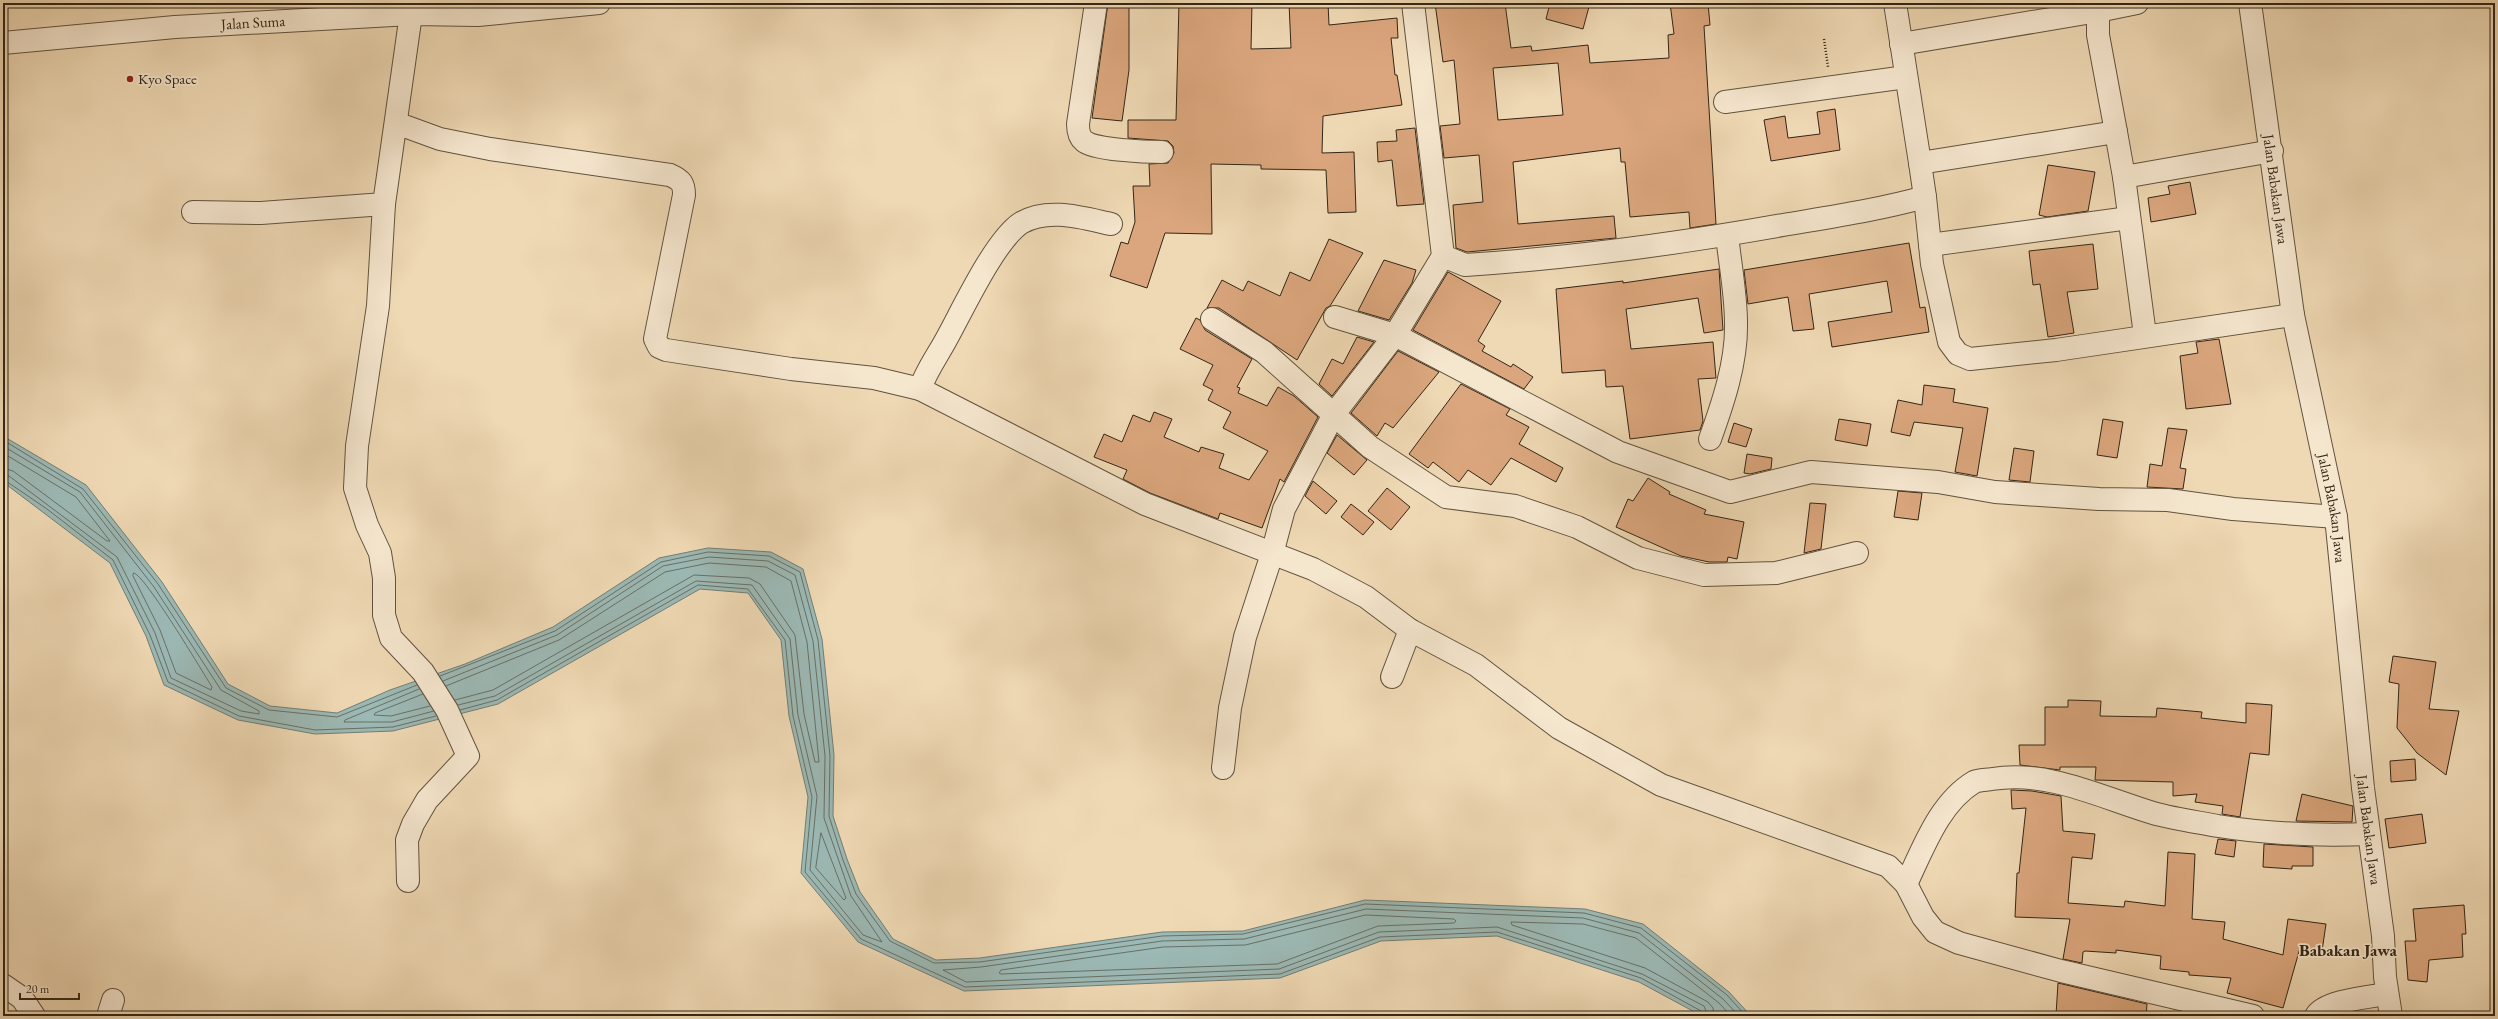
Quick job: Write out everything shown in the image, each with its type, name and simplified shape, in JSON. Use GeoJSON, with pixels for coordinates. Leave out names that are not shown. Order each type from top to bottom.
{"type":"FeatureCollection","features":[{"type":"Feature","properties":{"kind":"street","name":"Jalan Suma"},"geometry":{"type":"LineString","coordinates":[[3,43],[175,27],[599,3]]}},
{"type":"Feature","properties":{"kind":"street"},"geometry":{"type":"LineString","coordinates":[[1096,3],[1078,124],[1080,136],[1090,145],[1138,152],[1162,152]]}},
{"type":"Feature","properties":{"kind":"street"},"geometry":{"type":"LineString","coordinates":[[1223,768],[1230,708],[1245,637],[1272,554],[1284,509],[1297,487],[1334,414],[1395,335],[1443,256],[1413,3]]}},
{"type":"Feature","properties":{"kind":"street"},"geometry":{"type":"LineString","coordinates":[[1895,3],[1925,197],[1930,245],[1949,342],[1958,354],[1970,359],[2056,350],[2145,335],[2293,315]]}},
{"type":"Feature","properties":{"kind":"street"},"geometry":{"type":"LineString","coordinates":[[1901,44],[2098,11],[2137,3]]}},
{"type":"Feature","properties":{"kind":"street","name":"Jalan Babakan Jawa"},"geometry":{"type":"LineString","coordinates":[[2250,3],[2272,151],[2293,315],[2336,516],[2369,834],[2383,936],[2386,994],[2390,1016]]}},
{"type":"Feature","properties":{"kind":"street"},"geometry":{"type":"LineString","coordinates":[[2098,11],[2098,35],[2124,177],[2145,335]]}},
{"type":"Feature","properties":{"kind":"street"},"geometry":{"type":"LineString","coordinates":[[408,881],[407,840],[413,824],[427,800],[466,761],[466,751],[447,710],[423,672],[391,638],[386,625],[384,578],[380,553],[367,525],[355,488],[357,446],[378,306],[384,204],[411,14]]}},
{"type":"Feature","properties":{"kind":"street"},"geometry":{"type":"LineString","coordinates":[[1725,102],[1906,77]]}},
{"type":"Feature","properties":{"kind":"street"},"geometry":{"type":"LineString","coordinates":[[396,123],[440,139],[476,146],[670,175],[679,179],[683,184],[684,195],[655,339],[659,347],[666,350],[783,367],[874,378],[920,389],[1146,504],[1313,569],[1366,597],[1410,630],[1476,665],[1559,728],[1661,785],[1888,866],[1906,884],[1923,917],[1935,932],[1959,943],[2061,971],[2253,1016]]}},
{"type":"Feature","properties":{"kind":"street"},"geometry":{"type":"LineString","coordinates":[[1920,163],[2116,132]]}},
{"type":"Feature","properties":{"kind":"street"},"geometry":{"type":"LineString","coordinates":[[2124,177],[2272,151]]}},
{"type":"Feature","properties":{"kind":"street"},"geometry":{"type":"LineString","coordinates":[[1443,256],[1465,265],[1619,251],[1727,235],[1892,206],[1925,197]]}},
{"type":"Feature","properties":{"kind":"street"},"geometry":{"type":"LineString","coordinates":[[193,212],[261,213],[384,204]]}},
{"type":"Feature","properties":{"kind":"street"},"geometry":{"type":"LineString","coordinates":[[920,389],[972,290],[1008,235],[1021,224],[1050,215],[1070,215],[1111,224]]}},
{"type":"Feature","properties":{"kind":"street"},"geometry":{"type":"LineString","coordinates":[[1930,245],[2130,218]]}},
{"type":"Feature","properties":{"kind":"street"},"geometry":{"type":"LineString","coordinates":[[1710,439],[1722,408],[1736,338],[1735,303],[1727,235]]}},
{"type":"Feature","properties":{"kind":"street"},"geometry":{"type":"LineString","coordinates":[[1335,317],[1395,335],[1618,452],[1730,492],[1812,472],[1938,482],[1995,492],[2099,499],[2168,500],[2233,509],[2336,516]]}},
{"type":"Feature","properties":{"kind":"street"},"geometry":{"type":"LineString","coordinates":[[1212,319],[1264,352],[1370,447],[1446,497],[1515,506],[1577,527],[1638,558],[1704,575],[1776,573],[1857,553]]}},
{"type":"Feature","properties":{"kind":"street"},"geometry":{"type":"LineString","coordinates":[[1392,678],[1410,630]]}},
{"type":"Feature","properties":{"kind":"street"},"geometry":{"type":"LineString","coordinates":[[1906,884],[1933,829],[1953,800],[1975,782],[1997,778],[2023,777],[2087,789],[2153,813],[2219,826],[2298,835],[2369,834]]}},
{"type":"Feature","properties":{"kind":"street"},"geometry":{"type":"LineString","coordinates":[[3,985],[22,998],[34,1016]]}},
{"type":"Feature","properties":{"kind":"street"},"geometry":{"type":"LineString","coordinates":[[2316,1016],[2318,1012],[2328,1006],[2386,994]]}},
{"type":"Feature","properties":{"kind":"path"},"geometry":{"type":"LineString","coordinates":[[1824,39],[1831,87]]}},
{"type":"Feature","properties":{"kind":"water"},"geometry":{"type":"Polygon","coordinates":[[[3,436],[86,485],[162,582],[228,684],[270,706],[337,713],[390,690],[465,664],[553,627],[659,558],[708,548],[771,552],[803,569],[822,639],[834,755],[833,816],[847,859],[860,892],[893,939],[936,960],[980,958],[1162,932],[1243,931],[1365,900],[1585,909],[1643,924],[1729,992],[1751,1016],[1702,1016],[1639,982],[1497,936],[1381,941],[1280,978],[964,991],[858,942],[801,873],[808,797],[789,716],[781,640],[748,593],[700,589],[498,704],[393,731],[315,734],[238,720],[164,685],[146,636],[110,563],[3,482],[3,436]]]}},
{"type":"Feature","properties":{"kind":"building"},"geometry":{"type":"Polygon","coordinates":[[[1108,3],[1129,3],[1129,70],[1122,121],[1092,118],[1108,3]]]}},
{"type":"Feature","properties":{"kind":"building"},"geometry":{"type":"Polygon","coordinates":[[[1179,3],[1252,3],[1251,49],[1291,48],[1289,3],[1328,3],[1329,25],[1397,18],[1398,38],[1391,38],[1395,75],[1397,75],[1402,105],[1323,116],[1322,153],[1354,152],[1356,212],[1328,213],[1326,170],[1261,169],[1261,165],[1211,164],[1212,234],[1165,233],[1147,288],[1110,276],[1121,242],[1128,244],[1135,222],[1133,186],[1150,186],[1149,164],[1168,163],[1174,153],[1173,146],[1168,141],[1128,138],[1128,120],[1176,120],[1179,3]]]}},
{"type":"Feature","properties":{"kind":"building"},"geometry":{"type":"Polygon","coordinates":[[[1435,3],[1505,3],[1511,48],[1531,46],[1532,51],[1588,45],[1590,63],[1669,58],[1668,35],[1674,34],[1670,3],[1708,3],[1710,25],[1704,26],[1716,224],[1690,228],[1689,212],[1630,217],[1625,162],[1621,162],[1620,148],[1513,162],[1518,224],[1614,216],[1616,238],[1467,252],[1456,248],[1453,205],[1483,202],[1479,155],[1444,158],[1440,126],[1460,124],[1454,60],[1443,62],[1435,3]],[[1558,63],[1493,68],[1498,120],[1563,115],[1558,63]]]}},
{"type":"Feature","properties":{"kind":"building"},"geometry":{"type":"Polygon","coordinates":[[[1550,3],[1590,3],[1583,29],[1546,19],[1550,3]]]}},
{"type":"Feature","properties":{"kind":"building"},"geometry":{"type":"Polygon","coordinates":[[[1835,109],[1840,150],[1771,161],[1764,120],[1785,116],[1788,138],[1820,134],[1817,112],[1835,109]]]}},
{"type":"Feature","properties":{"kind":"building"},"geometry":{"type":"Polygon","coordinates":[[[1415,128],[1424,204],[1397,206],[1392,160],[1378,162],[1377,142],[1397,141],[1396,130],[1415,128]]]}},
{"type":"Feature","properties":{"kind":"building"},"geometry":{"type":"Polygon","coordinates":[[[2048,165],[2095,172],[2088,211],[2047,217],[2039,215],[2048,165]]]}},
{"type":"Feature","properties":{"kind":"building"},"geometry":{"type":"Polygon","coordinates":[[[2190,182],[2196,214],[2151,222],[2148,198],[2170,194],[2168,186],[2190,182]]]}},
{"type":"Feature","properties":{"kind":"building"},"geometry":{"type":"Polygon","coordinates":[[[1329,239],[1363,253],[1330,306],[1326,308],[1297,360],[1219,308],[1207,308],[1222,280],[1243,291],[1248,281],[1280,296],[1290,272],[1310,281],[1329,239]]]}},
{"type":"Feature","properties":{"kind":"building"},"geometry":{"type":"Polygon","coordinates":[[[1909,243],[1920,308],[1925,307],[1929,332],[1832,347],[1828,322],[1892,312],[1887,281],[1809,294],[1814,329],[1793,331],[1788,297],[1748,304],[1744,270],[1909,243]]]}},
{"type":"Feature","properties":{"kind":"building"},"geometry":{"type":"Polygon","coordinates":[[[2093,244],[2098,289],[2067,292],[2074,333],[2048,337],[2040,284],[2033,285],[2029,251],[2093,244]]]}},
{"type":"Feature","properties":{"kind":"building"},"geometry":{"type":"Polygon","coordinates":[[[1384,260],[1416,270],[1412,283],[1389,320],[1358,311],[1384,260]]]}},
{"type":"Feature","properties":{"kind":"building"},"geometry":{"type":"Polygon","coordinates":[[[1719,269],[1723,330],[1704,333],[1698,298],[1626,309],[1631,349],[1713,342],[1716,378],[1698,379],[1703,421],[1700,430],[1630,439],[1623,386],[1606,387],[1605,370],[1562,373],[1556,289],[1623,281],[1623,283],[1719,269]]]}},
{"type":"Feature","properties":{"kind":"building"},"geometry":{"type":"Polygon","coordinates":[[[1448,272],[1501,301],[1478,341],[1485,346],[1482,351],[1511,367],[1513,364],[1533,377],[1524,389],[1413,330],[1448,272]]]}},
{"type":"Feature","properties":{"kind":"building"},"geometry":{"type":"Polygon","coordinates":[[[1196,318],[1200,320],[1205,330],[1252,359],[1237,387],[1240,388],[1238,393],[1267,406],[1278,387],[1294,396],[1318,417],[1284,482],[1280,479],[1262,528],[1220,513],[1218,519],[1150,493],[1123,479],[1127,470],[1094,457],[1104,434],[1122,442],[1133,415],[1150,422],[1154,412],[1172,419],[1164,437],[1199,452],[1201,447],[1224,454],[1219,468],[1249,480],[1268,451],[1223,428],[1231,412],[1208,400],[1213,390],[1203,385],[1213,365],[1180,349],[1196,318]]]}},
{"type":"Feature","properties":{"kind":"building"},"geometry":{"type":"Polygon","coordinates":[[[1357,337],[1374,342],[1332,396],[1319,384],[1332,359],[1343,364],[1357,337]]]}},
{"type":"Feature","properties":{"kind":"building"},"geometry":{"type":"Polygon","coordinates":[[[2219,339],[2231,404],[2186,409],[2180,356],[2198,353],[2196,342],[2219,339]]]}},
{"type":"Feature","properties":{"kind":"building"},"geometry":{"type":"Polygon","coordinates":[[[1398,351],[1439,372],[1393,428],[1385,423],[1377,436],[1351,413],[1398,351]]]}},
{"type":"Feature","properties":{"kind":"building"},"geometry":{"type":"Polygon","coordinates":[[[1461,384],[1510,409],[1506,415],[1529,427],[1519,444],[1563,468],[1556,482],[1511,458],[1491,485],[1468,470],[1459,482],[1433,462],[1428,468],[1409,454],[1461,384]]]}},
{"type":"Feature","properties":{"kind":"building"},"geometry":{"type":"Polygon","coordinates":[[[1924,385],[1955,389],[1953,402],[1988,408],[1977,476],[1955,472],[1963,428],[1914,422],[1910,436],[1891,432],[1898,400],[1922,405],[1924,385]]]}},
{"type":"Feature","properties":{"kind":"building"},"geometry":{"type":"Polygon","coordinates":[[[1839,419],[1871,424],[1867,446],[1835,440],[1839,419]]]}},
{"type":"Feature","properties":{"kind":"building"},"geometry":{"type":"Polygon","coordinates":[[[2103,419],[2123,422],[2117,458],[2097,455],[2103,419]]]}},
{"type":"Feature","properties":{"kind":"building"},"geometry":{"type":"Polygon","coordinates":[[[1734,423],[1752,429],[1746,447],[1728,442],[1734,423]]]}},
{"type":"Feature","properties":{"kind":"building"},"geometry":{"type":"Polygon","coordinates":[[[2168,428],[2187,430],[2180,468],[2186,469],[2183,489],[2147,487],[2150,464],[2162,466],[2168,428]]]}},
{"type":"Feature","properties":{"kind":"building"},"geometry":{"type":"Polygon","coordinates":[[[1337,435],[1367,460],[1354,475],[1327,453],[1337,435]]]}},
{"type":"Feature","properties":{"kind":"building"},"geometry":{"type":"Polygon","coordinates":[[[2014,448],[2034,451],[2030,482],[2009,480],[2014,448]]]}},
{"type":"Feature","properties":{"kind":"building"},"geometry":{"type":"Polygon","coordinates":[[[1747,454],[1772,458],[1771,469],[1750,474],[1744,473],[1747,454]]]}},
{"type":"Feature","properties":{"kind":"building"},"geometry":{"type":"Polygon","coordinates":[[[1648,478],[1670,492],[1669,494],[1706,510],[1704,514],[1744,522],[1737,559],[1728,557],[1727,562],[1709,562],[1681,556],[1616,527],[1628,499],[1633,501],[1648,478]]]}},
{"type":"Feature","properties":{"kind":"building"},"geometry":{"type":"Polygon","coordinates":[[[1313,481],[1337,501],[1326,514],[1305,496],[1313,481]]]}},
{"type":"Feature","properties":{"kind":"building"},"geometry":{"type":"Polygon","coordinates":[[[1387,488],[1410,507],[1391,530],[1368,511],[1387,488]]]}},
{"type":"Feature","properties":{"kind":"building"},"geometry":{"type":"Polygon","coordinates":[[[1898,491],[1922,493],[1918,520],[1894,517],[1898,491]]]}},
{"type":"Feature","properties":{"kind":"building"},"geometry":{"type":"Polygon","coordinates":[[[1810,503],[1826,504],[1821,549],[1804,553],[1810,503]]]}},
{"type":"Feature","properties":{"kind":"building"},"geometry":{"type":"Polygon","coordinates":[[[1351,504],[1374,522],[1363,535],[1341,517],[1351,504]]]}},
{"type":"Feature","properties":{"kind":"building"},"geometry":{"type":"Polygon","coordinates":[[[2393,656],[2436,662],[2429,709],[2459,711],[2446,775],[2417,753],[2397,728],[2399,684],[2389,682],[2393,656]]]}},
{"type":"Feature","properties":{"kind":"building"},"geometry":{"type":"Polygon","coordinates":[[[2068,700],[2101,701],[2100,716],[2156,717],[2157,708],[2202,712],[2201,718],[2246,723],[2246,703],[2272,705],[2269,755],[2250,753],[2240,817],[2222,814],[2223,806],[2195,802],[2197,794],[2173,796],[2173,782],[2095,780],[2096,767],[2060,767],[2060,770],[2020,765],[2019,745],[2045,745],[2045,707],[2068,707],[2068,700]]]}},
{"type":"Feature","properties":{"kind":"building"},"geometry":{"type":"Polygon","coordinates":[[[2415,759],[2416,780],[2391,782],[2390,761],[2415,759]]]}},
{"type":"Feature","properties":{"kind":"building"},"geometry":{"type":"Polygon","coordinates":[[[2011,790],[2032,791],[2061,796],[2063,831],[2095,834],[2092,859],[2072,857],[2068,903],[2124,907],[2125,901],[2165,906],[2168,852],[2195,854],[2192,919],[2225,922],[2223,939],[2283,955],[2288,919],[2326,924],[2322,951],[2300,948],[2283,1008],[2227,993],[2231,978],[2189,975],[2189,972],[2160,969],[2161,956],[2116,950],[2116,953],[2085,951],[2083,952],[2082,963],[2063,959],[2070,919],[2015,917],[2017,873],[2019,873],[2026,808],[2012,809],[2011,790]]]}},
{"type":"Feature","properties":{"kind":"building"},"geometry":{"type":"Polygon","coordinates":[[[2302,794],[2353,806],[2352,822],[2296,821],[2302,794]]]}},
{"type":"Feature","properties":{"kind":"building"},"geometry":{"type":"Polygon","coordinates":[[[2422,814],[2426,843],[2389,848],[2385,819],[2422,814]]]}},
{"type":"Feature","properties":{"kind":"building"},"geometry":{"type":"Polygon","coordinates":[[[2218,839],[2236,841],[2234,857],[2215,854],[2218,839]]]}},
{"type":"Feature","properties":{"kind":"building"},"geometry":{"type":"Polygon","coordinates":[[[2264,844],[2313,847],[2313,866],[2292,866],[2292,869],[2263,867],[2264,844]]]}},
{"type":"Feature","properties":{"kind":"building"},"geometry":{"type":"Polygon","coordinates":[[[2464,905],[2466,934],[2462,934],[2463,957],[2429,960],[2427,982],[2408,980],[2405,941],[2416,941],[2413,909],[2464,905]]]}},
{"type":"Feature","properties":{"kind":"building"},"geometry":{"type":"Polygon","coordinates":[[[2058,983],[2147,1004],[2146,1016],[2056,1015],[2058,983]]]}},
{"type":"Feature","properties":{"kind":"place","name":"Kyo Space"},"geometry":{"type":"Point","coordinates":[130,79]}},
{"type":"Feature","properties":{"kind":"district","name":"Babakan Jawa"},"geometry":{"type":"Point","coordinates":[2348,950]}}]}
